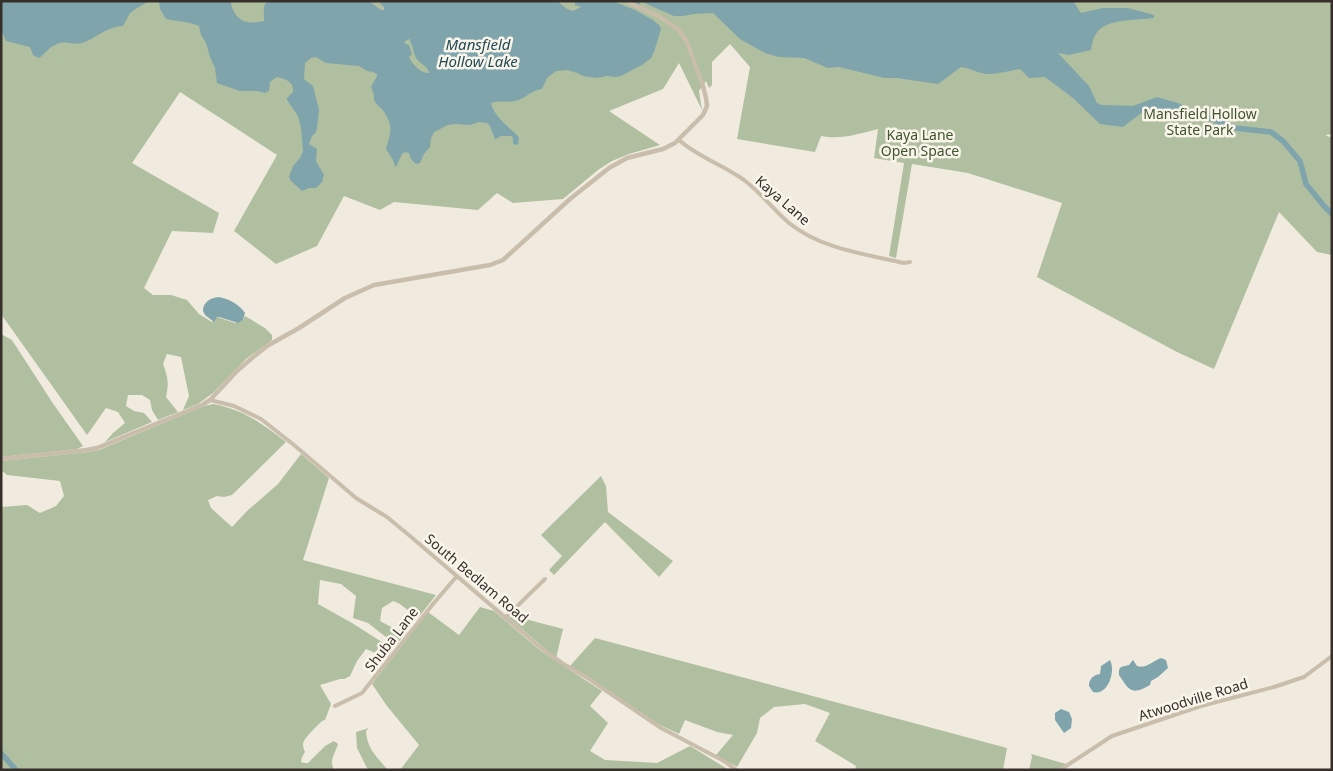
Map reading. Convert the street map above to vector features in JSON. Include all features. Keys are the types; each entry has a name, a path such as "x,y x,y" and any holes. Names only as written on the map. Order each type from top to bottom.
{"street":[{"path":"1,460 97,448 196,408 210,400 237,371 267,346 345,298 374,285 490,265 503,260 552,215 609,168 627,158 663,149 679,140 703,115 707,106 703,86 687,42 679,30 670,23 626,1"},
{"name":"Kaya Lane","path":"679,140 694,152 743,180 757,191 774,210 804,234 825,244 910,262"},
{"name":"South Bedlam Road","path":"210,400 234,406 261,419 356,498 387,518 541,648 661,728 724,761 736,770"},
{"name":"Shuba Lane","path":"335,706 362,693 457,576"},
{"path":"506,617 545,579"},
{"name":"Atwoodville Road","path":"1061,769 1112,736 1201,706 1304,677 1332,656"}],"green space":[{"name":"Mansfield Hollow State Park","path":"1,1 1332,1 1332,134 1325,135 1332,138 1332,255 1317,252 1279,212 1214,369 1177,352 1037,277 1062,203 968,173 912,164 896,258 889,256 904,163 874,158 878,129 843,137 821,136 815,152 737,139 750,67 730,44 712,62 712,85 709,88 706,81 699,91 702,110 679,63 663,89 609,111 660,145 612,161 563,199 513,203 497,193 478,210 394,202 380,210 344,196 317,246 276,264 234,231 277,155 180,92 132,163 219,213 213,233 172,231 144,288 153,295 171,295 187,300 199,314 212,322 217,317 235,323 243,320 245,316 265,328 272,335 272,340 246,359 213,393 198,404 183,410 189,396 181,357 167,354 163,364 168,380 166,397 178,412 158,420 152,410 150,400 142,395 128,395 126,406 134,411 144,413 152,422 105,442 125,423 118,412 106,408 87,435 1,314"},
{"path":"1,334 12,340 83,446 77,449 1,457"},
{"path":"213,404 244,414 286,442 232,495 217,496 208,500 211,508 232,527 278,484 301,454 329,478 303,560 436,595 418,618 393,601 382,608 380,621 395,629 407,632 396,645 368,623 353,618 356,596 341,584 320,580 318,604 393,649 387,658 366,649 357,661 350,676 320,685 331,704 325,720 314,729 304,742 305,752 301,762 308,763 325,746 334,741 338,744 332,760 334,770 1,770 1,507 27,505 40,513 56,506 64,496 60,481 7,475 1,470 1,461 99,450 204,406"},
{"path":"601,476 606,486 608,512 673,561 659,577 605,522 554,575 549,570 562,556 541,535"},
{"path":"480,607 494,611 541,651 602,691 590,706 608,723 590,751 605,760 657,763 690,746 729,770 400,770 419,745 387,706 372,684 428,612 459,635"},
{"path":"510,615 563,629 556,658 509,618"},
{"path":"595,638 1007,748 1003,770 855,770 856,766 815,741 830,713 805,704 774,707 760,718 757,733 737,767 716,755 733,735 717,732 685,720 679,734 660,725 570,666"},
{"path":"369,728 366,731 370,748 388,770 368,770 357,748 356,732"},
{"path":"1031,754 1066,764 1057,770 1029,770"}],"water":[{"path":"1,1 149,1 130,13 123,26 106,30 82,43 59,43 39,58 33,55 30,47 6,41 1,30"},
{"name":"Mansfield Hollow Lake","path":"159,1 231,1 234,11 241,20 254,22 264,21 264,7 268,1 369,1 381,10 384,10 384,7 378,1 557,1 573,11 581,7 575,5 575,1 613,1 653,20 661,29 651,58 621,76 597,78 583,76 567,70 556,71 547,78 542,89 512,102 491,103 495,113 519,137 518,145 513,144 511,136 501,136 495,139 487,123 448,125 434,132 430,147 420,163 416,164 411,159 409,153 405,152 402,154 396,167 386,149 390,124 382,109 374,100 371,87 377,74 359,66 326,63 316,57 311,58 305,63 304,79 313,86 319,110 316,132 309,144 317,149 316,161 324,175 322,182 316,188 302,191 289,177 293,166 303,151 298,116 287,100 293,92 291,83 277,77 270,82 269,91 265,93 240,91 217,83 215,68 199,26 166,19 160,9","holes":["409,39 416,58 429,73 420,70 409,57 412,54 409,45 404,42"]},
{"path":"640,1 1073,1 1081,13 1103,8 1128,8 1154,15 1154,18 1111,23 1098,31 1091,50 1069,55 1058,53 1089,86 1097,103 1102,105 1133,106 1157,97 1181,104 1187,112 1181,115 1148,108 1123,127 1100,124 1073,98 1045,77 1029,78 1020,69 986,74 961,67 938,84 884,78 839,67 828,68 804,58 779,57 765,53 740,39 713,13 674,16"},
{"path":"219,297 240,307 245,313 243,320 238,323 217,317 214,322 205,315 203,308 206,303 210,299"},
{"path":"1161,658 1166,660 1168,668 1151,681 1150,685 1144,688 1131,690 1119,675 1120,668 1129,665 1133,660 1140,667"},
{"path":"1110,660 1112,670 1107,687 1098,692 1093,692 1089,686 1091,679 1093,676 1100,674 1101,666"},
{"path":"1061,709 1069,712 1072,719 1071,728 1064,733 1055,720 1055,713"}],"waterway":[{"path":"1181,110 1235,128 1271,132 1283,141 1300,161 1306,184 1332,214"},
{"path":"1,753 16,770"}],"park label":[{"name":"Kaya Lane Open Space","path":"920,142"}]}
